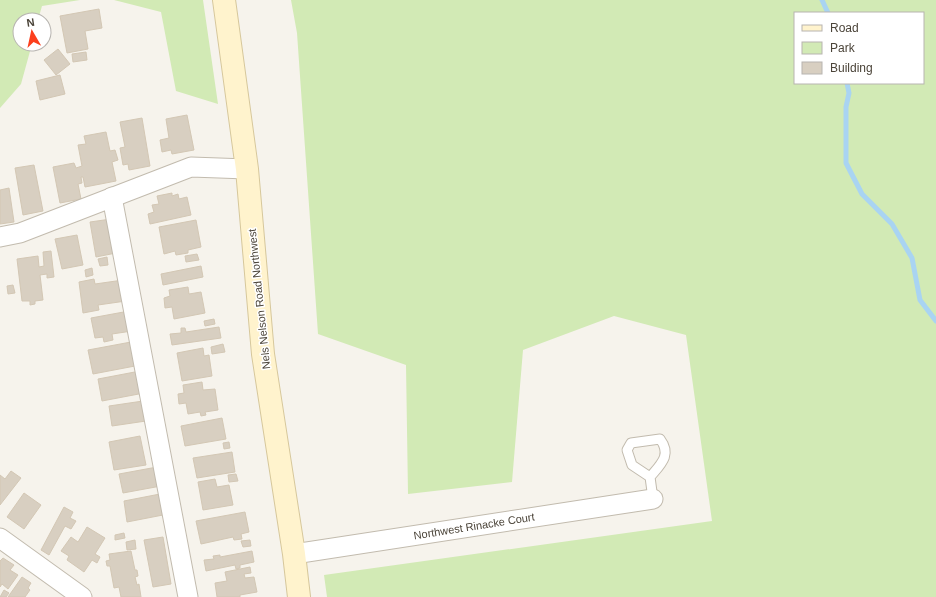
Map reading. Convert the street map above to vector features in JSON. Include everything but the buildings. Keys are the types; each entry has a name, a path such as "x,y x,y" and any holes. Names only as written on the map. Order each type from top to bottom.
{"street":[{"name":"Nels Nelson Road Northwest","path":"224,0 247,169 263,354 294,554 299,597"},
{"path":"0,237 20,233 191,167 247,169"},
{"path":"112,197 188,597"},
{"name":"Northwest Rinacke Court","path":"294,554 653,499"},
{"path":"0,538 82,597"}],"lane":[{"path":"650,477 632,465 627,450 631,443 660,439 665,445 665,459 650,477 653,499"}],"green space":[{"path":"0,0 80,0 42,6 40,12 12,12 12,52 30,52 21,84 0,108"},
{"path":"114,0 203,0 218,104 176,91 161,12"},
{"path":"291,0 936,0 936,597 327,597 324,575 712,521 686,335 614,316 523,350 512,482 408,494 406,365 318,334 297,33"}],"waterway":[{"path":"822,0 828,12"},
{"path":"847,84 849,93 846,107 846,163 862,194 892,224 912,258 920,300 936,321"}]}
